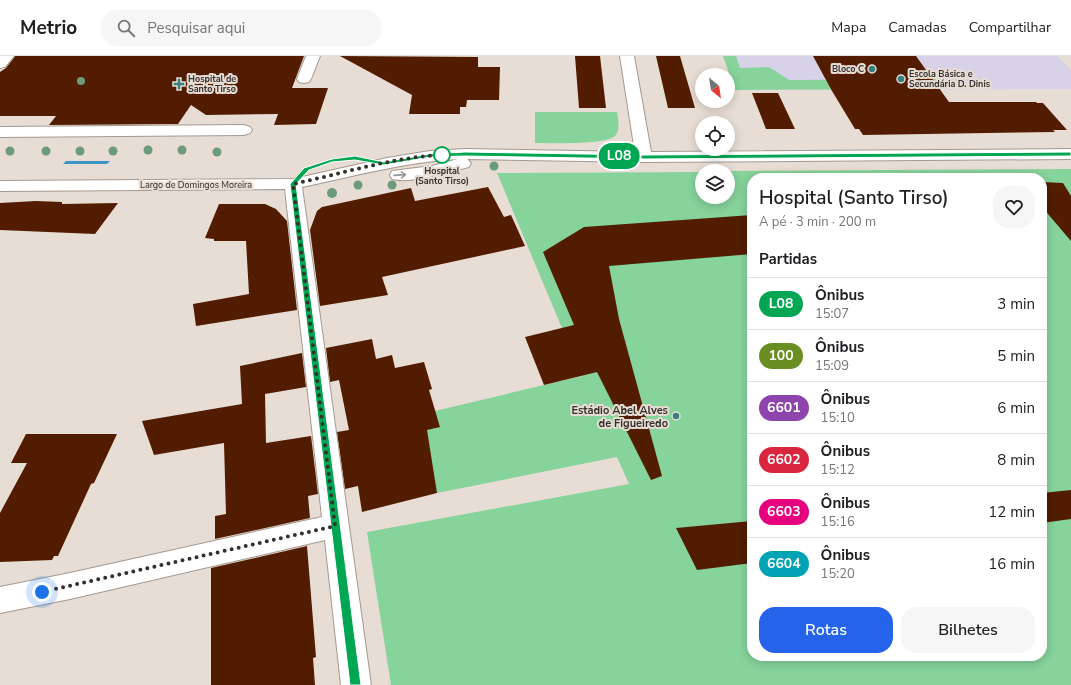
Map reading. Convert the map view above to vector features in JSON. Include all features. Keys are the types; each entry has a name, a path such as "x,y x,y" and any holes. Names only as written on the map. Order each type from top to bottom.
{"street":[{"path":"0,64 7,56"},
{"path":"304,79 313,56"},
{"path":"627,56 644,157"},
{"path":"0,132 244,130"},
{"path":"347,172 396,175 426,172 466,162 487,154"},
{"name":"Largo de Domingos Moreira","path":"0,186 293,184 384,164 430,156 487,154 644,157 1071,154"},
{"path":"356,685 293,184 307,169 332,160 355,158 384,164"},
{"path":"0,600 70,586 335,526"}],"shaded area":[{"name":"Escola Básica e Secundária D. Dinis","path":"723,56 1057,56 1071,70 1071,89 735,90 735,68 727,68"}],"green space":[{"path":"723,56 736,56 740,68 769,67 789,80 941,79 948,89 735,90 735,68 727,68"},
{"path":"535,112 617,112 619,124 618,131 615,136 601,141 577,143 535,143"},
{"path":"1071,169 1071,685 391,685 367,532 629,484 617,457 437,493 391,422 440,426 435,411 582,376 497,173 695,172 695,204 735,204 735,171"}],"water":[{"path":"66,161 110,161 107,164 63,164"}],"building":[{"name":"Hospital de Santo Tirso","path":"15,56 304,56 292,88 328,88 316,124 274,125 278,114 206,115 191,105 178,124 49,125 56,116 0,116 0,72 6,68"},
{"path":"340,56 478,57 478,67 500,67 499,100 467,100 466,107 460,107 460,114 409,114 412,95"},
{"path":"575,56 600,56 606,108 579,108"},
{"path":"656,56 680,56 695,108 668,108"},
{"path":"813,56 916,56 949,102 1043,103 1067,130 1053,130 1055,132 863,135 859,129 855,129"},
{"path":"752,93 778,93 795,129 766,129"},
{"path":"1047,182 1063,183 1071,196 1071,241 1047,213"},
{"path":"488,187 504,217 511,215 525,246 382,277 388,295 320,306 310,230 317,211 322,207 411,188 415,201"},
{"path":"36,201 62,202 62,204 118,203 95,234 0,230 0,203"},
{"path":"219,204 265,204 276,209 287,221 297,310 196,326 193,304 249,294 246,241 214,241 214,239 205,238"},
{"path":"747,215 747,254 609,266 619,319 662,476 651,480 597,372 544,385 525,337 574,325 543,252 584,227"},
{"path":"372,339 376,359 392,355 395,368 424,362 432,389 429,390 440,427 427,430 437,493 362,512 358,486 345,489 337,432 349,430 339,380 330,382 326,348"},
{"path":"302,353 306,387 265,394 266,443 311,436 318,494 308,496 310,518 215,539 215,516 226,514 224,443 154,455 142,421 242,404 240,366"},
{"path":"26,434 117,434 94,483 91,484 58,556 54,556 52,560 0,562 0,513 27,463 11,463"},
{"path":"1071,490 1071,519 1047,522 1047,492"},
{"path":"747,521 747,564 697,570 676,528"},
{"path":"307,546 316,657 313,658 315,685 211,685 211,568"}],"bus line":[{"name":"L08","path":"356,685 293,184 307,169 332,160 355,158 384,164 430,156 465,154 644,157 1071,154"}],"place":[{"name":"Bloco C","path":"872,69"},
{"name":"Escola Básica e Secundária D. Dinis","path":"901,79"},
{"name":"Hospital de Santo Tirso","path":"179,84"},
{"name":"Hospital (Santo Tirso)","path":"442,155"},
{"name":"Estádio Abel Alves de Figueiredo","path":"676,416"}],"route":[{"path":"42,592 335,526 293,184 387,163 442,155"}]}
